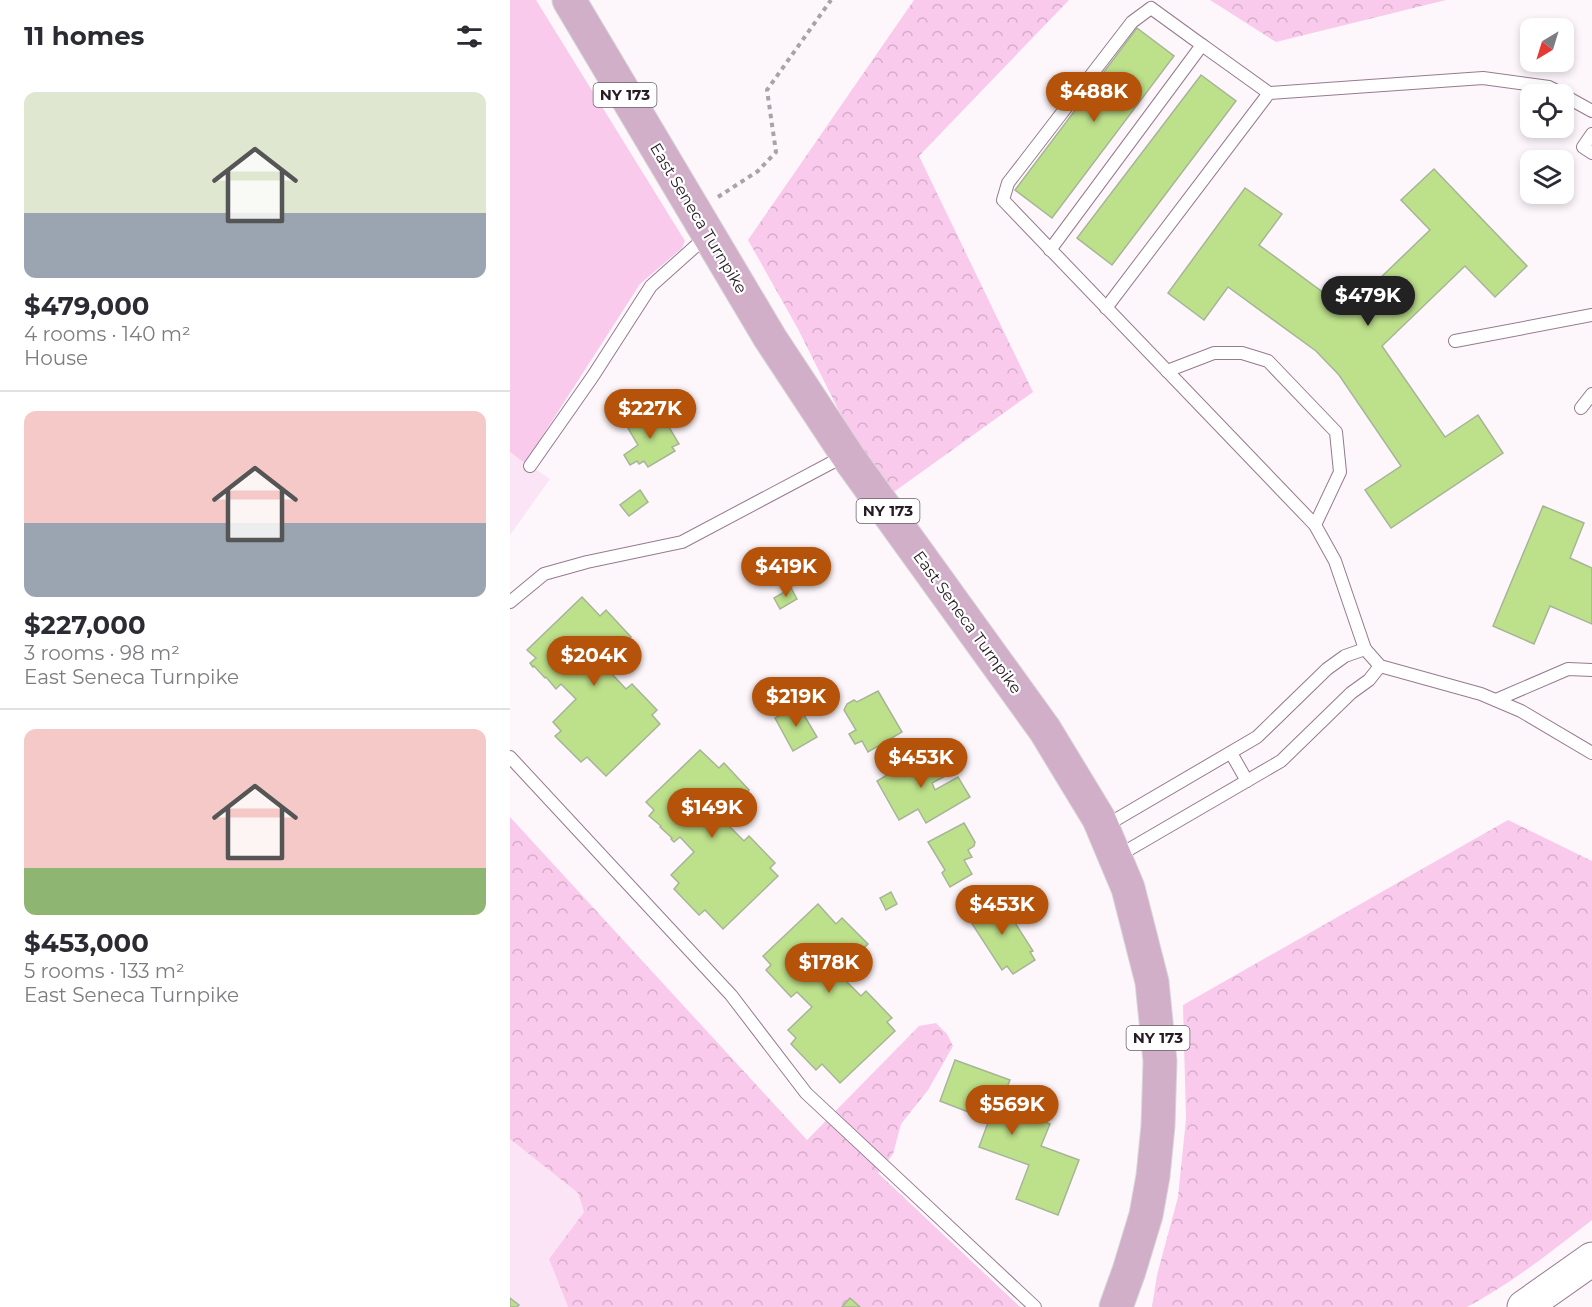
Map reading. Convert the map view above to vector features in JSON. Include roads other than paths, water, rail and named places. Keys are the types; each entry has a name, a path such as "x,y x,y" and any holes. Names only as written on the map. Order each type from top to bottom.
{"main road":[{"name":"East Seneca Turnpike","path":"569,0 770,338 847,455 1045,730 1102,827 1128,888 1152,982 1160,1061 1158,1126 1153,1176 1146,1215 1116,1307"}],"street":[{"path":"1524,1307 1592,1259"}],"lane":[{"path":"1527,84 1484,78 1269,93 1151,8 1132,22 1008,183 1002,200 1316,525 1335,561 1365,649 1380,666 1496,700 1521,711 1592,753"},
{"path":"1050,250 1202,45"},
{"path":"1106,308 1269,93"},
{"path":"1574,101 1592,111"},
{"path":"1592,134 1583,147 1592,153"},
{"path":"530,466 593,376 651,286 702,223"},
{"path":"1455,341 1592,315"},
{"path":"1167,371 1214,353 1242,353 1268,360 1336,432 1340,472 1316,525"},
{"path":"1581,408 1592,394"},
{"path":"510,602 544,574 587,562 682,542 847,455"},
{"path":"1102,827 1257,737 1327,669 1345,656 1365,649"},
{"path":"1115,857 1281,762 1351,693 1369,680 1380,666"},
{"path":"1496,700 1568,669 1592,670"},
{"path":"1231,753 1247,781"},
{"path":"510,758 731,995 806,1093 1035,1307"}]}
